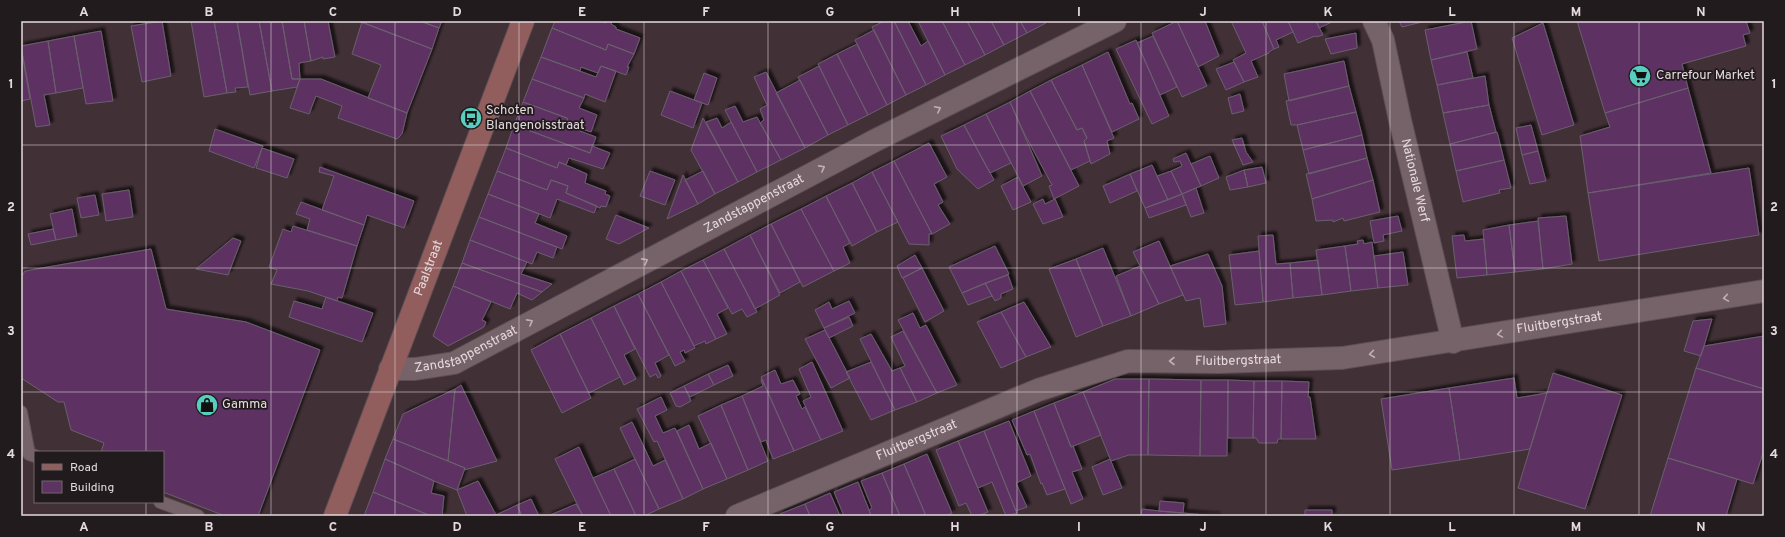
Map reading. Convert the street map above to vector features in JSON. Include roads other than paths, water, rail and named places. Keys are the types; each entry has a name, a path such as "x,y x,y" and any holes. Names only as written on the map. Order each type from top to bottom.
{"street":[{"name":"Paalstraat","path":"335,516 523,21"},
{"name":"Zandstappenstraat","path":"390,368 415,368 454,363 867,145 1115,21"},
{"name":"Nationale Werf","path":"1374,21 1382,40 1453,342"},
{"name":"Fluitbergstraat","path":"737,516 1038,390 1128,361 1219,362 1342,358 1453,342 1764,292"}],"lane":[{"path":"21,412 29,454 34,456"},
{"path":"163,503 198,516"}],"place":[{"name":"Carrefour Market","path":"1640,76"},
{"name":"Schoten Blangenoisstraat","path":"471,118"},
{"name":"Gamma","path":"207,405"}]}
